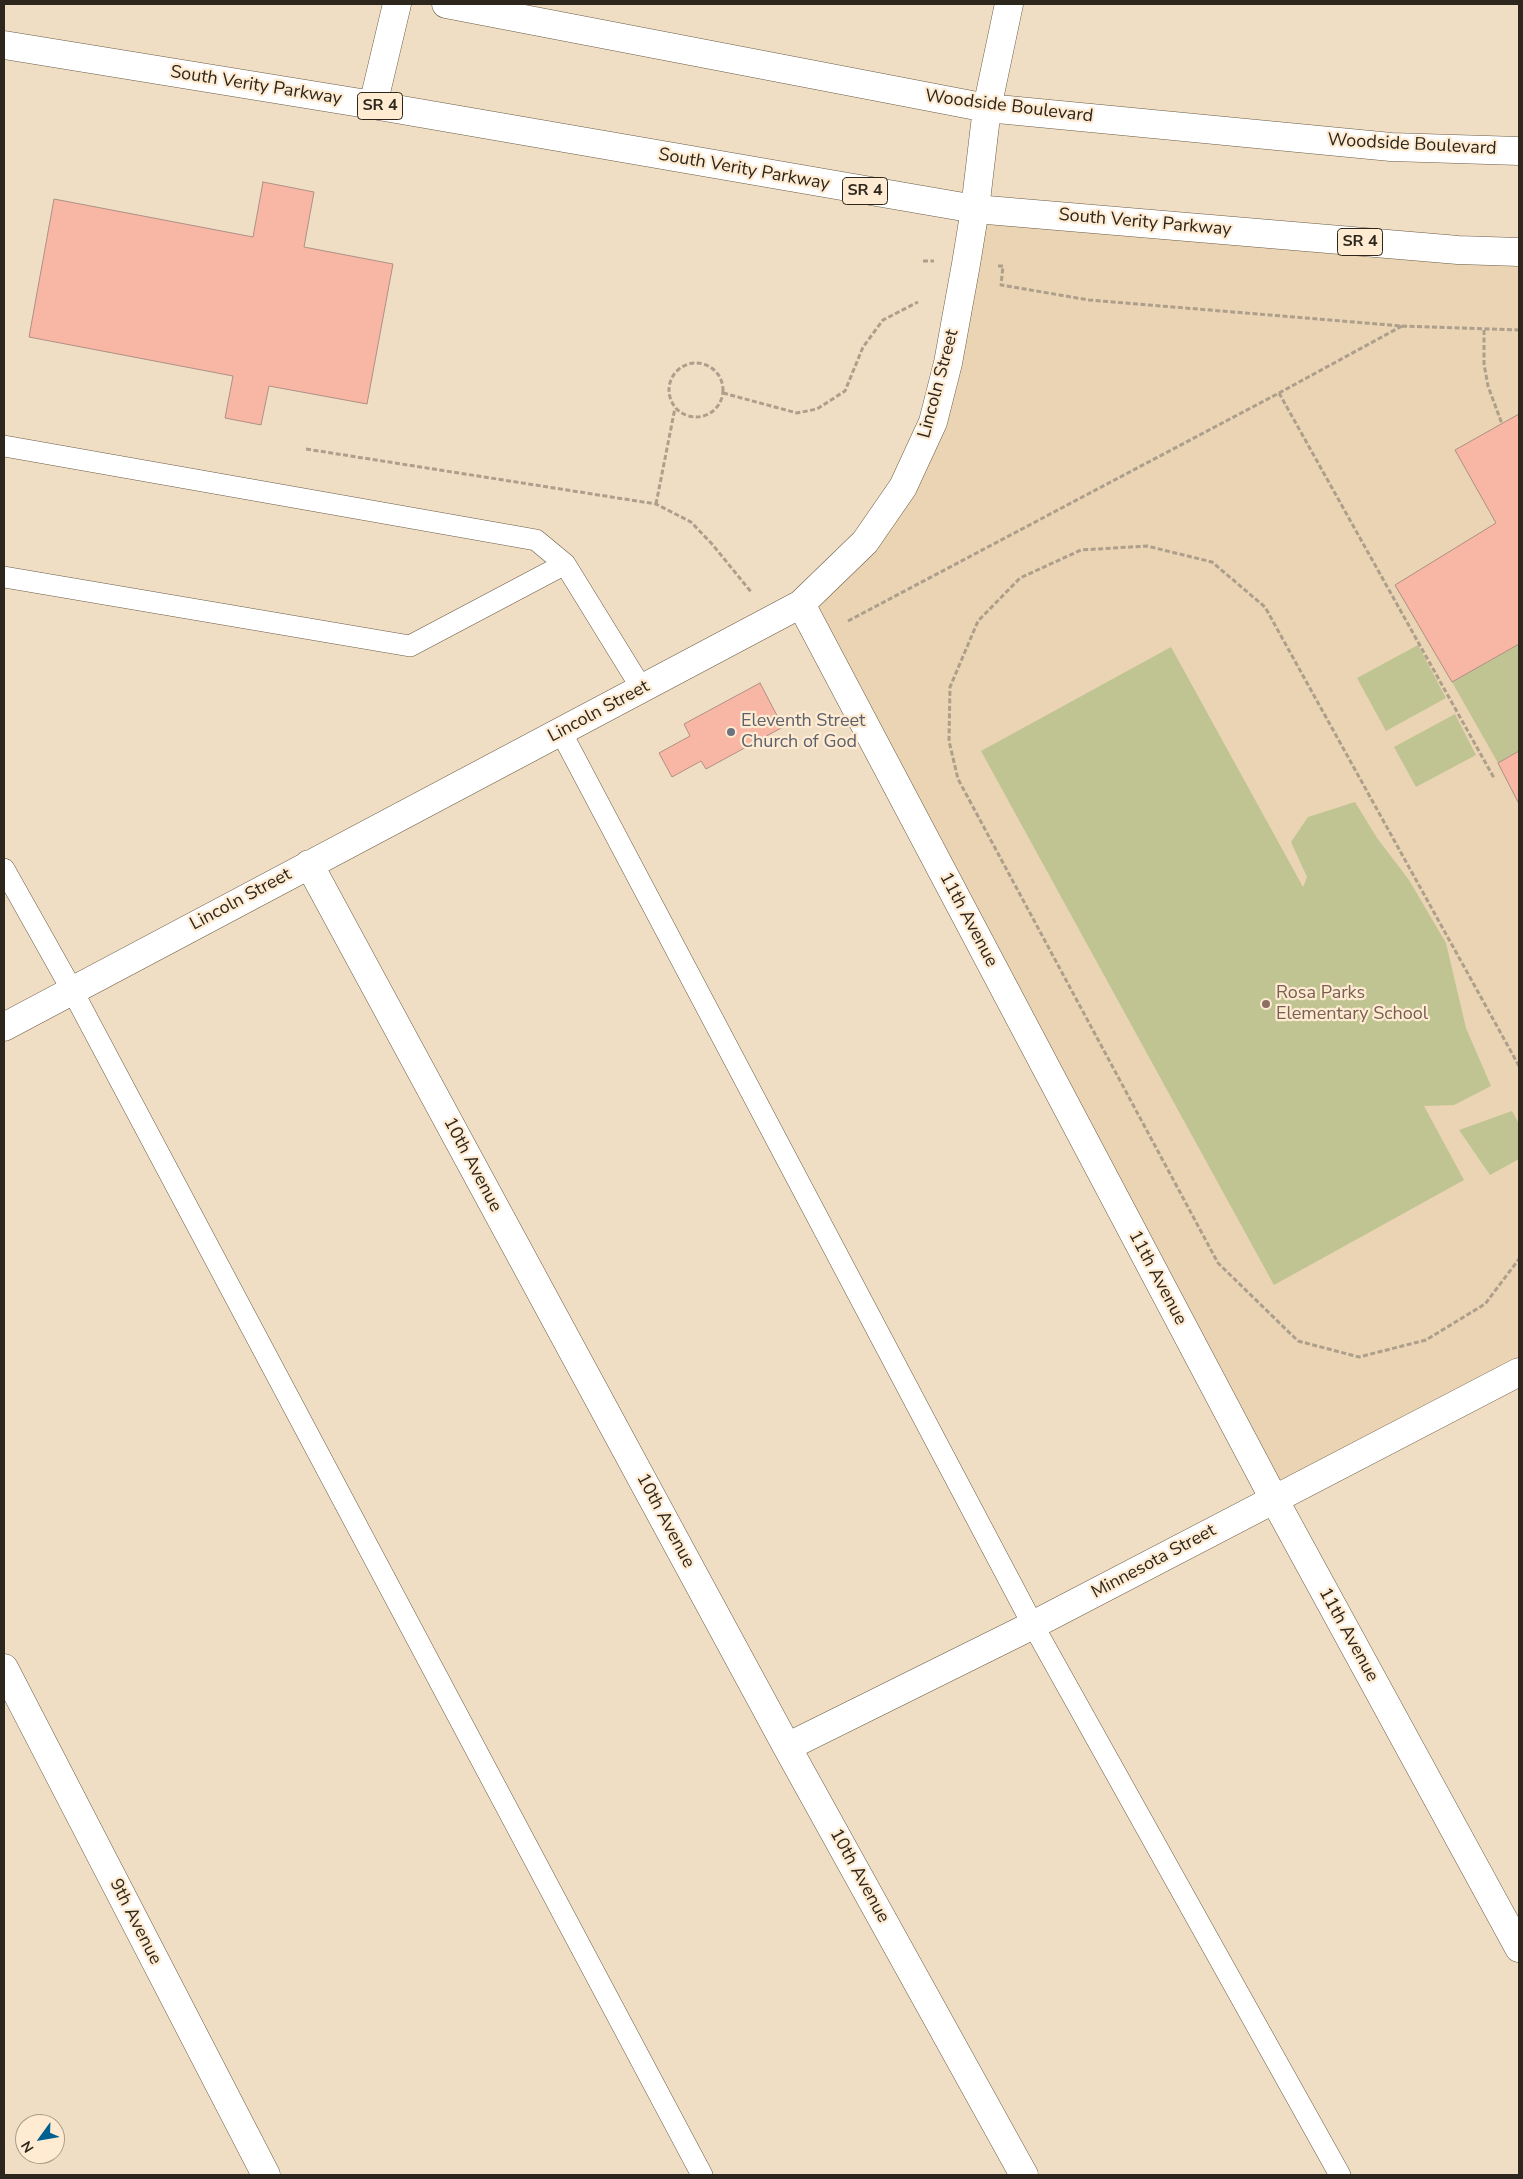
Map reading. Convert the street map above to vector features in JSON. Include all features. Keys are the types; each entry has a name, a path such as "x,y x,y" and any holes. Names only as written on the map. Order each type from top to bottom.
{"street":[{"path":"373,105 397,4"},
{"name":"Woodside Boulevard","path":"446,4 987,108 1391,147 1519,151"},
{"name":"Lincoln Street","path":"4,1027 801,604 865,542 903,487 933,422 948,362 975,209 987,108 1009,4"},
{"name":"South Verity Parkway","path":"4,45 373,105 975,209 1458,250 1519,252"},
{"name":"11th Avenue","path":"801,604 1274,1499 1519,1948"},
{"name":"10th Avenue","path":"310,864 788,1748 1024,2175"},
{"name":"Minnesota Street","path":"788,1748 1034,1625 1519,1372"},
{"name":"9th Avenue","path":"4,1668 266,2175"}],"lane":[{"path":"4,446 536,540 565,564 642,690"},
{"path":"4,577 410,646 565,564"},
{"path":"561,732 1034,1625 1340,2175"},
{"path":"4,869 72,990 702,2175"}],"path":[{"path":"1003,266 1002,285 1089,300 1402,326 1519,330"},
{"path":"722,393 797,413 818,409 845,392 863,347 883,320 918,302"},
{"path":"845,622 1402,326"},
{"path":"1484,330 1485,371 1488,386 1502,424"},
{"path":"656,504 675,408 669,391 670,382 680,368 688,364 697,363 713,370 719,376 722,393 720,402 715,409 699,417 690,417 675,408"},
{"path":"1279,393 1494,778"},
{"path":"306,449 656,504 691,522 712,544 754,595"},
{"path":"1519,1066 1265,607 1212,562 1148,546 1081,550 1020,578 978,621 950,687 949,741 958,779 1218,1263 1298,1341 1359,1357 1426,1340 1468,1315 1485,1304 1519,1259"}],"shaded area":[{"name":"Rosa Parks Elementary School","path":"975,209 1519,252 1519,1372 1274,1499 801,604 903,487"}],"green space":[{"path":"1519,644 1519,751 1498,763 1452,682"},
{"path":"1418,645 1446,698 1386,731 1357,678"},
{"path":"1171,647 1303,887 1307,877 1291,842 1308,817 1355,802 1377,838 1409,880 1446,943 1466,1028 1491,1086 1454,1105 1424,1106 1464,1180 1274,1285 981,751"},
{"path":"1455,714 1476,755 1416,787 1394,747"},
{"path":"1512,1111 1519,1124 1519,1159 1490,1175 1459,1130"}],"building":[{"path":"263,182 314,192 304,247 393,264 367,404 269,386 261,425 225,418 233,376 29,337 54,199 253,237"},
{"path":"1519,414 1519,644 1452,682 1395,585 1496,523 1455,450"},
{"name":"Eleventh Street Church of God","path":"760,683 783,727 706,769 701,761 672,777 659,753 690,736 684,724"},
{"path":"1519,751 1519,804 1498,763"}],"place":[{"name":"Eleventh Street Church of God","path":"731,732"},
{"name":"Rosa Parks Elementary School","path":"1266,1004"}]}
